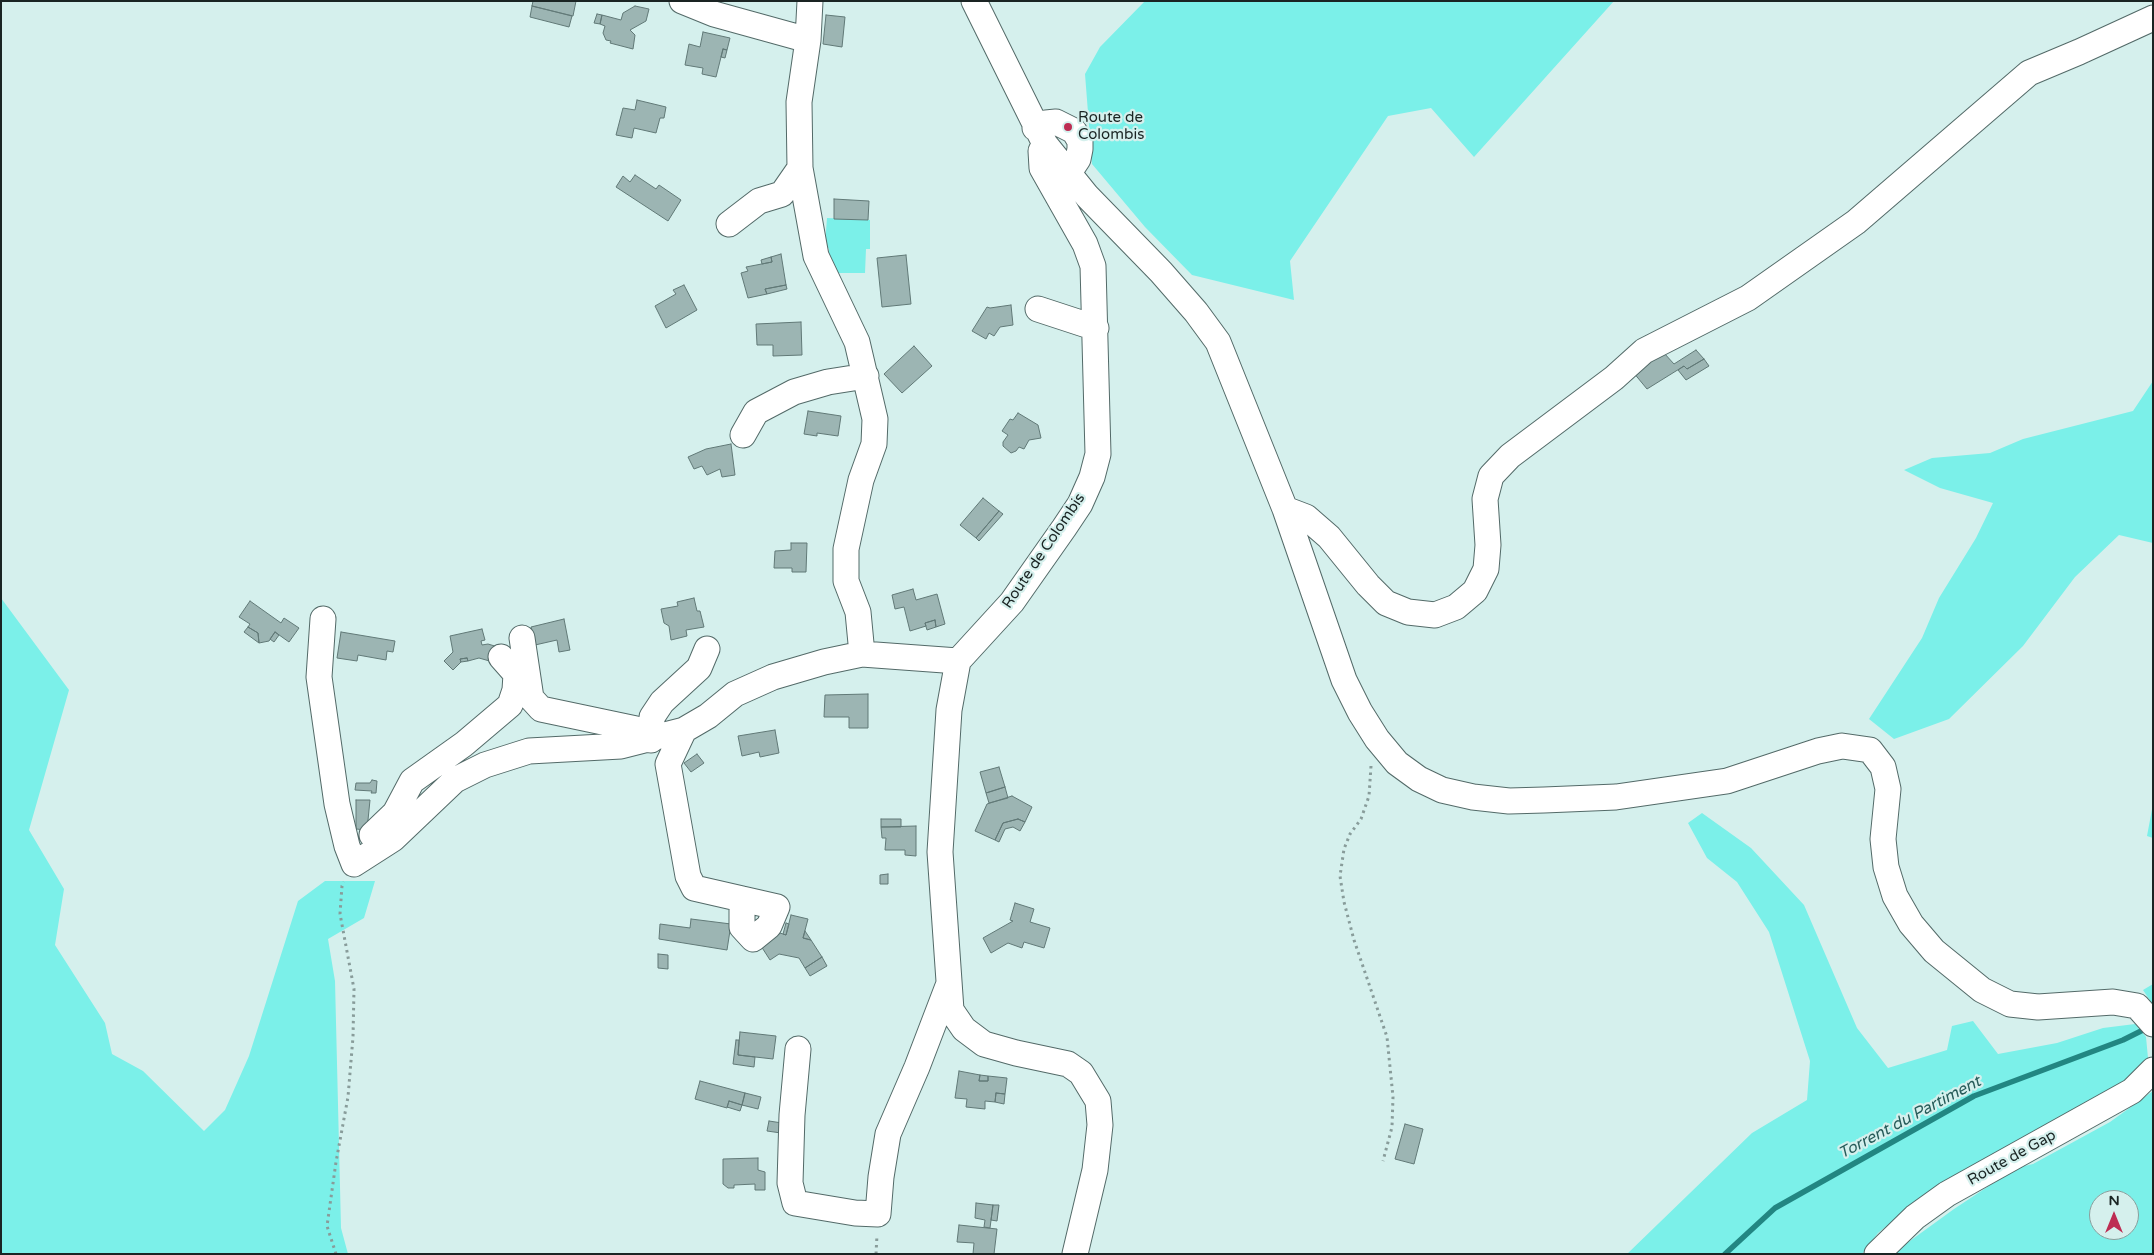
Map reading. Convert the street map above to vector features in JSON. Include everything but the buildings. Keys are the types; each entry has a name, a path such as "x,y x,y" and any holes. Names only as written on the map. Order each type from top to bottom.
{"street":[{"path":"682,1 714,14 808,40"},
{"path":"810,1 808,40 799,102 800,168 816,256 858,342 875,420 874,444 861,480 846,549 846,581 858,612 862,654"},
{"path":"974,1 1040,136 1086,196 1161,272 1196,312 1218,342 1285,509 1344,680 1360,712 1377,739 1397,763 1419,779 1442,790 1473,797 1509,801 1616,797 1657,792 1727,782 1818,751 1842,746 1870,750 1883,767 1888,789 1883,839 1886,866 1895,896 1911,924 1934,951 1982,990 2010,1004 2038,1008 2113,1002 2145,1015"},
{"path":"1285,509 1306,518 1329,537 1368,586 1386,603 1408,612 1435,615 1456,607 1475,591 1486,569 1488,545 1485,499 1491,476 1510,456 1614,378 1644,351 1748,298 1856,222 2030,73 2153,18"},
{"name":"Route de Colombis","path":"958,661 1012,602 1080,504 1092,477 1098,444 1093,266 1085,244 1042,168 1040,136"},
{"path":"729,224 759,202 782,194 800,168"},
{"path":"1038,309 1096,328"},
{"path":"743,435 756,412 794,392 828,382 866,376"},
{"path":"323,620 319,677 337,804 351,855"},
{"path":"522,638 531,698 541,708 636,729 651,740"},
{"path":"651,740 652,716 662,702 699,668 707,648"},
{"path":"351,855 393,839 455,780 485,765 529,751 621,746 651,740 684,730 708,716 735,694 772,677 824,662 862,654 958,661 949,710 940,852 951,1010 964,1029 984,1044 1068,1064 1081,1073 1098,1100 1100,1125 1095,1170 1074,1254"},
{"path":"351,855 396,813 412,781 464,744 510,705 515,690 516,674 501,657"},
{"path":"684,730 668,764 688,876 694,888 742,899"},
{"path":"798,1049 792,1115 790,1183 795,1202 855,1213 878,1214 881,1177 888,1134 917,1067 948,986"},
{"name":"Route de Gap","path":"1877,1254 1915,1217 1947,1194 2132,1091 2153,1070"}],"path":[{"path":"1377,739 1372,758 1369,796 1361,819 1350,834 1344,850 1340,876 1354,940 1387,1037 1393,1089 1393,1112 1392,1127 1383,1160"},
{"path":"336,1254 327,1226 348,1097 353,1036 354,989 340,914 342,886 351,855"}],"shaded area":[{"path":"1145,1 1614,1 1474,157 1431,108 1388,116 1290,261 1294,300 1192,275 1145,227 1092,164 1085,74 1100,47"},
{"path":"827,218 870,220 870,249 866,249 865,273 829,273 829,249 825,244"},
{"path":"2153,381 2153,543 2119,535 2075,577 2023,646 1949,719 1894,739 1869,719 1922,638 1939,598 1976,538 1993,503 1940,488 1904,470 1932,458 1990,453 2023,439 2133,411"},
{"path":"1,598 69,690 29,830 64,889 55,945 105,1023 112,1054 143,1071 204,1131 225,1110 249,1056 298,901 325,881 375,881 364,918 328,939 335,981 341,1228 348,1254 1,1254"},
{"path":"2153,804 2153,838 2147,836"},
{"path":"1702,813 1751,848 1804,905 1857,1028 1888,1068 1947,1050 1952,1026 1973,1021 1998,1054 2057,1043 2103,1028 2135,1024 2146,1037 2148,1058 2135,1074 2102,1095 1923,1196 1878,1233 1862,1254 1627,1254 1752,1133 1807,1100 1810,1061 1769,932 1737,882 1707,858 1688,823"},
{"path":"2153,984 2153,1005 2143,990"},
{"path":"2153,1091 2153,1254 1895,1254 1903,1246 1954,1209 2016,1168 2033,1164 2110,1122"}],"waterway":[{"name":"Torrent du Partiment","path":"1725,1254 1775,1208 1974,1096 2123,1040 2149,1027"}],"place":[{"name":"Route de Colombis","path":"1068,127"}]}
